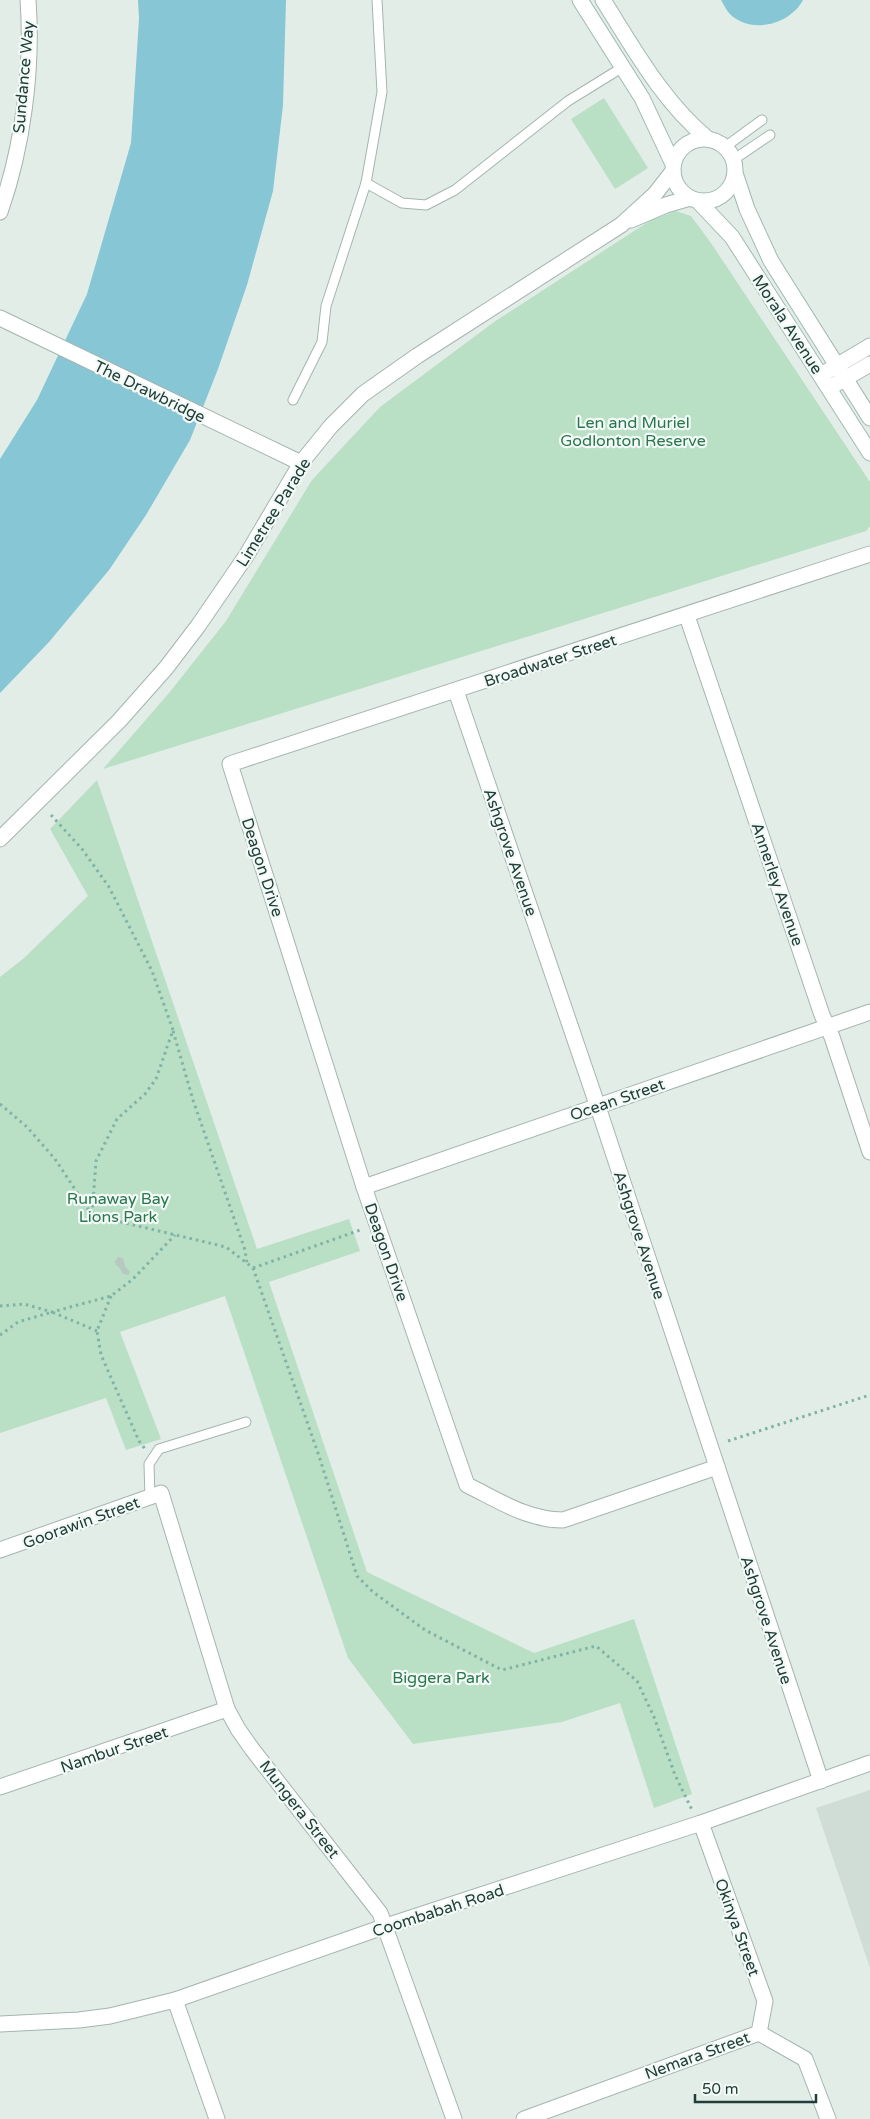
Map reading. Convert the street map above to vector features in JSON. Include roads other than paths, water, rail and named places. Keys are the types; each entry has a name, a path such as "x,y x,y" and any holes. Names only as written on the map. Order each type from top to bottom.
{"street":[{"name":"Sundance Way","path":"1,203 23,116 30,26 28,0"},
{"path":"580,0 623,67 653,120 673,168 677,187 694,199 715,199 722,195 728,189 731,160 689,122 651,75 603,0"},
{"path":"673,168 677,154 683,147 699,140 708,139"},
{"name":"Morala Avenue","path":"731,160 747,209 771,261 870,418"},
{"name":"Limetree Parade","path":"621,225 655,194 673,168"},
{"name":"Limetree Parade","path":"0,839 119,721 166,668 198,626 246,556 300,463 331,426 363,394 417,356 621,225 666,205 694,199"},
{"name":"Morala Avenue","path":"694,199 717,219 732,237 870,453"},
{"name":"The Drawbridge","path":"0,318 300,463"},
{"path":"821,375 870,346"},
{"path":"829,388 870,364"},
{"name":"Broadwater Street","path":"230,764 687,616 870,554"},
{"name":"Annerley Avenue","path":"687,616 870,1152"},
{"name":"Ashgrove Avenue","path":"456,691 597,1105 821,1781"},
{"name":"Deagon Drive","path":"230,764 364,1187 467,1484 523,1513 540,1518 562,1520 717,1467"},
{"name":"Ocean Street","path":"364,1187 870,1012"},
{"name":"Goorawin Street","path":"0,1550 156,1495"},
{"name":"Mungera Street","path":"156,1495 228,1709 238,1729 252,1749 380,1913 454,2119"},
{"name":"Nambur Street","path":"0,1787 228,1709"},
{"name":"Coombabah Road","path":"0,2024 80,2020 110,2016 175,2000 697,1818 821,1781 870,1764"},
{"name":"Okinya Street","path":"697,1818 765,2002 758,2033"},
{"path":"175,2000 217,2119"},
{"name":"Nemara Street","path":"524,2119 758,2033 805,2059 828,2119"}],"lane":[{"path":"293,400 322,342 326,306 366,183 382,92 376,0"},
{"path":"366,183 402,203 426,205 455,190 568,101 623,67"},
{"path":"731,160 762,120"},
{"path":"731,160 770,135"},
{"path":"156,1495 149,1464 159,1449 246,1422"}],"water":[{"path":"138,0 286,0 283,105 273,191 247,285 218,369 190,440 146,515 109,570 49,642 0,693 0,459 37,400 87,294 131,143 139,19"},
{"path":"721,0 803,0 790,15 771,24 761,25 741,21 732,16"}],"park label":[{"name":"Len and Muriel Godlonton Reserve","path":"633,431"},
{"name":"Runaway Bay Lions Park","path":"118,1207"},
{"name":"Biggera Park","path":"441,1677"}]}
